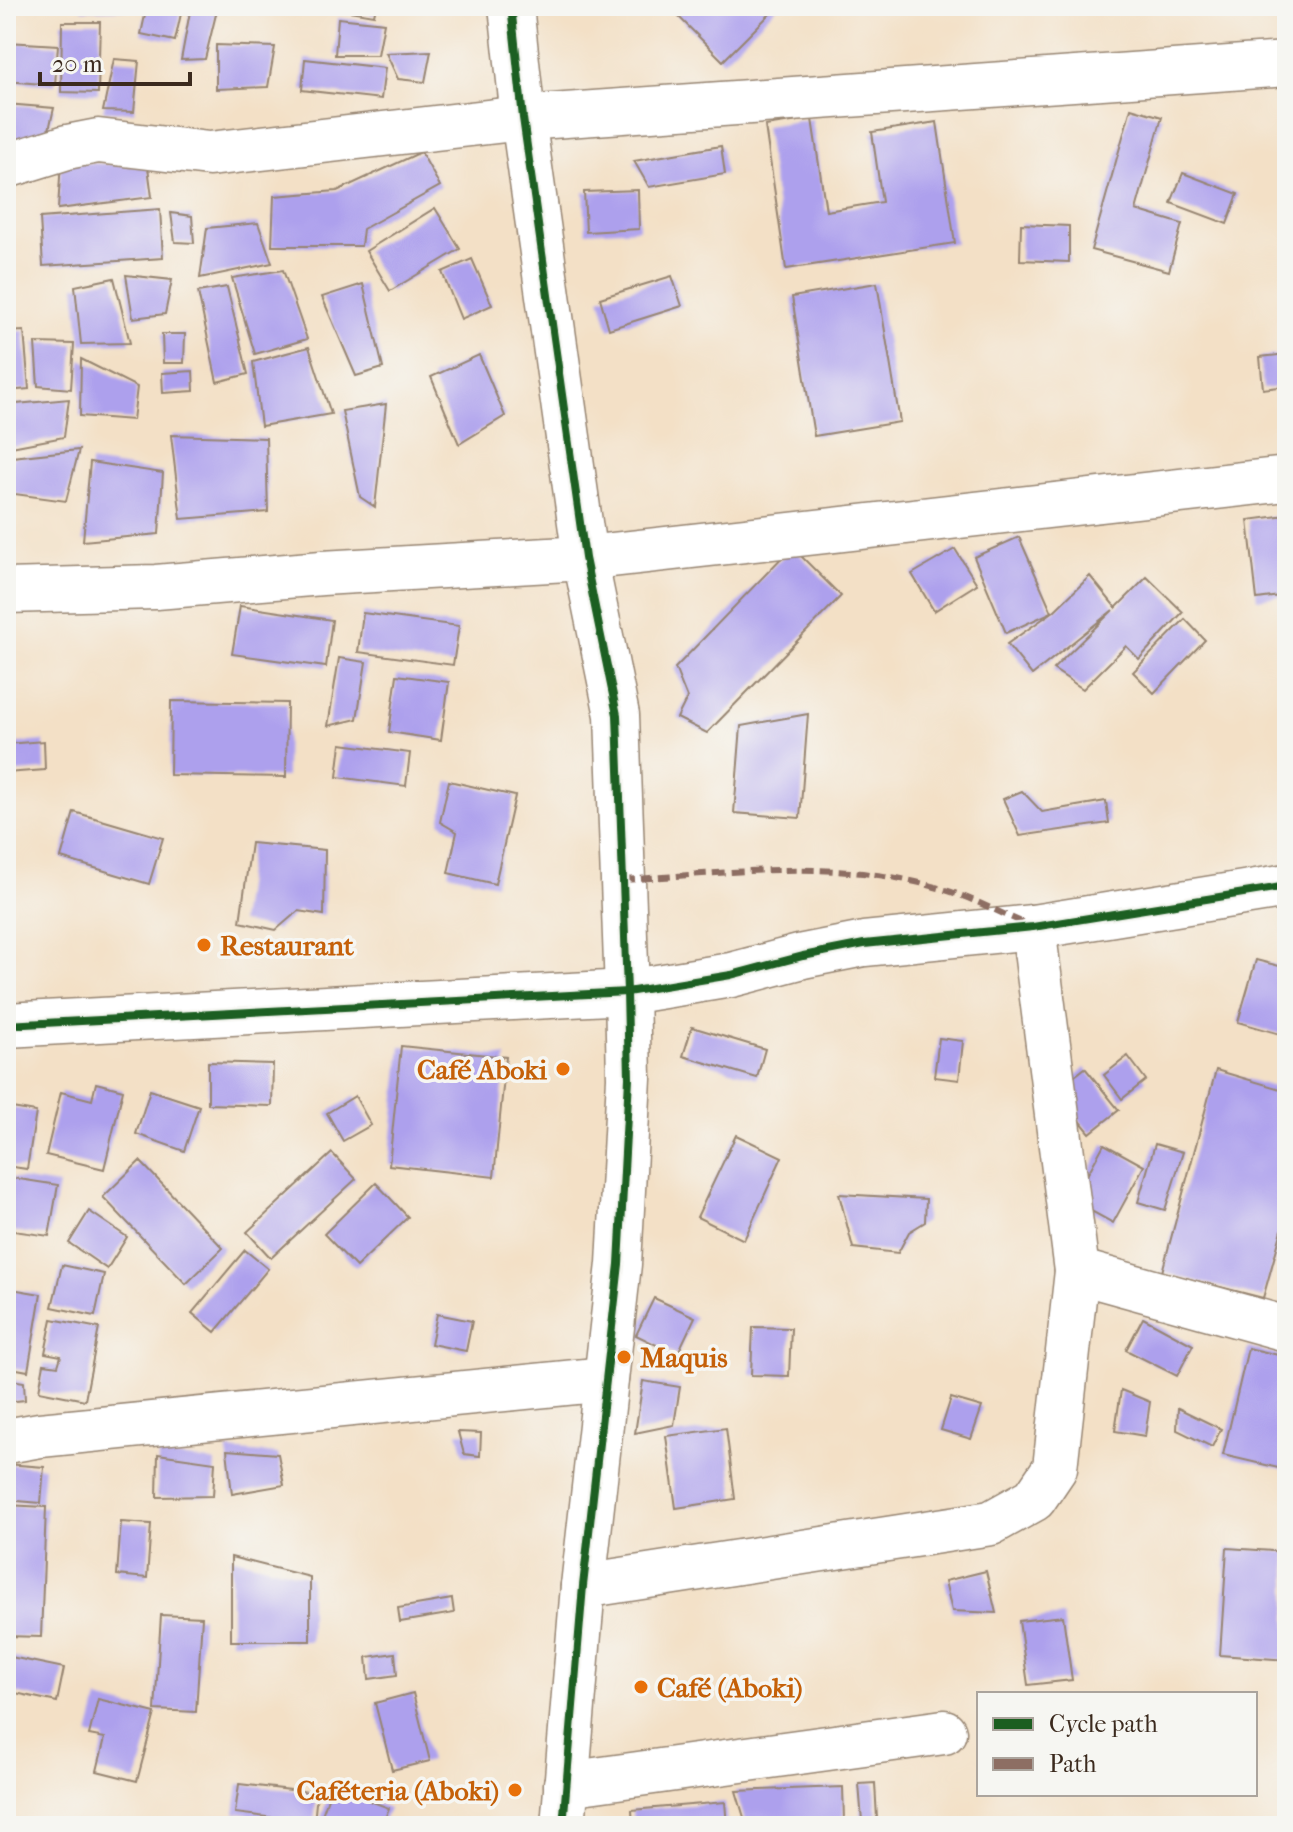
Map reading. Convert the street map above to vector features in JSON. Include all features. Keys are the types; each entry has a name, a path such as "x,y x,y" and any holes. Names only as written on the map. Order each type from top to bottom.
{"street":[{"path":"511,6 523,118 585,558 617,715 627,992 629,1078 619,1264 583,1586 564,1805 944,1732"},
{"path":"6,166 98,141 209,154 523,118 1287,64"},
{"path":"6,591 156,587 322,573 585,558 1287,479"},
{"path":"6,1025 627,992 731,975 864,944 1033,927 1287,886"},
{"path":"583,1586 991,1523 1034,1499 1055,1468 1077,1271 1033,927"},
{"path":"1077,1271 1287,1329"},
{"path":"6,1441 40,1435 606,1379"}],"building":[{"path":"6,6 16,6 16,24 6,24"},
{"path":"82,6 136,6 136,9 82,10"},
{"path":"147,6 182,9 175,41 141,34"},
{"path":"191,6 218,6 205,59 181,60"},
{"path":"320,6 376,6 374,15"},
{"path":"668,6 778,6 723,61"},
{"path":"338,18 384,23 378,55 335,55"},
{"path":"62,22 100,22 98,93 61,92"},
{"path":"7,42 58,45 55,85 6,81"},
{"path":"216,45 275,47 268,87 216,89"},
{"path":"431,51 425,82 398,79 386,53"},
{"path":"114,59 139,61 134,112 103,111"},
{"path":"305,59 385,68 381,99 302,90"},
{"path":"6,104 54,108 46,143 6,142"},
{"path":"1131,108 1162,117 1136,210 1182,224 1169,271 1091,250"},
{"path":"812,119 826,211 882,202 872,132 937,122 955,243 786,269 765,126"},
{"path":"721,146 725,174 649,187 634,161"},
{"path":"421,152 440,186 363,229 361,246 272,246 274,196 337,191"},
{"path":"61,161 148,167 152,197 58,209"},
{"path":"1183,173 1238,194 1227,224 1171,203"},
{"path":"638,190 639,229 586,232 584,192"},
{"path":"435,208 460,249 390,291 366,251"},
{"path":"160,209 163,258 43,266 40,218"},
{"path":"171,213 192,216 194,243 175,242"},
{"path":"258,223 272,263 200,278 207,228"},
{"path":"1021,224 1069,226 1069,262 1020,260"},
{"path":"472,259 492,305 461,319 442,272"},
{"path":"283,270 307,339 255,354 232,278"},
{"path":"126,275 172,280 165,314 133,318"},
{"path":"672,276 682,306 609,329 600,298"},
{"path":"114,278 130,343 81,344 75,286"},
{"path":"877,283 900,422 814,436 792,297"},
{"path":"363,284 383,368 356,376 322,297"},
{"path":"227,287 248,374 217,382 198,292"},
{"path":"24,331 29,389 6,391 6,332"},
{"path":"162,334 185,334 184,363 163,363"},
{"path":"35,343 74,344 71,389 38,386"},
{"path":"309,347 331,414 261,426 253,362"},
{"path":"1287,354 1287,386 1263,389 1260,357"},
{"path":"479,355 505,416 459,444 431,377"},
{"path":"81,359 137,387 133,420 80,416"},
{"path":"193,371 194,391 163,393 162,373"},
{"path":"69,399 64,437 6,448 6,405"},
{"path":"386,404 375,507 360,497 342,411"},
{"path":"171,435 266,438 268,512 181,519"},
{"path":"79,450 66,501 7,493 12,457"},
{"path":"90,462 163,473 159,534 83,541"},
{"path":"1287,515 1287,595 1257,599 1248,520"},
{"path":"1019,537 1052,612 1006,633 974,557"},
{"path":"792,547 841,596 707,733 677,718 687,698 675,668"},
{"path":"955,549 977,584 934,611 912,574"},
{"path":"1090,576 1116,608 1147,577 1183,612 1139,659 1126,646 1083,689 1053,669 1113,610 1032,675 1007,644 1054,611"},
{"path":"240,606 332,620 326,667 232,654"},
{"path":"363,613 459,626 453,665 358,652"},
{"path":"1185,619 1205,640 1154,693 1133,672"},
{"path":"339,658 366,662 357,719 328,726"},
{"path":"397,675 449,682 441,740 389,732"},
{"path":"171,701 287,703 286,777 170,775"},
{"path":"808,714 800,818 734,813 741,726"},
{"path":"44,741 45,770 6,773 6,744"},
{"path":"341,744 410,753 406,786 337,777"},
{"path":"449,781 515,796 495,884 448,873 457,832 440,822"},
{"path":"1022,791 1042,812 1106,801 1109,823 1020,836 1003,799"},
{"path":"74,812 163,838 149,884 61,858"},
{"path":"251,843 325,850 324,915 298,911 276,930 240,922"},
{"path":"1256,960 1287,968 1287,1036 1238,1022"},
{"path":"692,1027 765,1049 757,1078 683,1056"},
{"path":"939,1038 963,1041 959,1080 934,1077"},
{"path":"401,1046 506,1057 494,1177 389,1165"},
{"path":"1128,1056 1146,1080 1122,1099 1104,1075"},
{"path":"208,1062 273,1064 272,1106 208,1104"},
{"path":"1085,1068 1119,1110 1090,1133 1056,1091"},
{"path":"1216,1070 1287,1091 1287,1212 1263,1298 1162,1272"},
{"path":"96,1083 123,1090 104,1169 46,1155 61,1092 92,1100"},
{"path":"150,1090 199,1106 184,1151 136,1134"},
{"path":"355,1096 371,1125 343,1141 327,1113"},
{"path":"6,1107 36,1112 27,1169 6,1166"},
{"path":"736,1135 782,1157 744,1240 697,1217"},
{"path":"1104,1144 1144,1166 1113,1223 1073,1201"},
{"path":"1155,1144 1183,1152 1165,1210 1138,1202"},
{"path":"332,1153 356,1179 271,1258 247,1232"},
{"path":"140,1161 223,1248 186,1284 103,1197"},
{"path":"6,1177 58,1185 49,1236 6,1230"},
{"path":"376,1183 408,1217 356,1267 324,1234"},
{"path":"839,1194 926,1199 925,1222 909,1232 898,1253 853,1248"},
{"path":"89,1211 127,1237 107,1269 69,1243"},
{"path":"245,1250 268,1269 215,1332 192,1313"},
{"path":"62,1265 104,1274 95,1316 52,1307"},
{"path":"6,1288 41,1294 28,1371 6,1367"},
{"path":"654,1298 695,1317 677,1355 636,1335"},
{"path":"437,1314 472,1321 466,1351 431,1344"},
{"path":"1143,1318 1193,1345 1177,1376 1126,1350"},
{"path":"52,1319 99,1328 85,1400 39,1391 44,1364 58,1366 61,1356 45,1353"},
{"path":"753,1327 791,1328 789,1376 751,1375"},
{"path":"1248,1348 1287,1357 1287,1470 1223,1455"},
{"path":"6,1379 24,1382 25,1400 6,1402"},
{"path":"643,1381 680,1387 674,1425 635,1433"},
{"path":"1121,1390 1150,1402 1145,1436 1115,1431"},
{"path":"951,1398 982,1407 971,1439 941,1430"},
{"path":"1178,1408 1221,1429 1212,1447 1177,1430"},
{"path":"726,1428 735,1499 676,1508 666,1436"},
{"path":"458,1432 481,1433 480,1456 464,1454"},
{"path":"227,1450 278,1454 284,1485 232,1494"},
{"path":"158,1454 215,1462 213,1496 157,1497"},
{"path":"6,1464 44,1467 41,1503 6,1500"},
{"path":"6,1505 46,1507 41,1637 6,1636"},
{"path":"121,1522 151,1524 147,1578 117,1575"},
{"path":"1227,1548 1287,1552 1287,1660 1220,1655"},
{"path":"231,1557 310,1577 310,1641 231,1641"},
{"path":"986,1571 996,1613 952,1611 945,1581"},
{"path":"452,1599 454,1613 400,1622 398,1608"},
{"path":"161,1615 202,1617 196,1712 155,1710"},
{"path":"1063,1616 1072,1680 1028,1685 1019,1621"},
{"path":"395,1653 397,1675 369,1679 367,1657"},
{"path":"6,1656 64,1668 57,1702 6,1691"},
{"path":"413,1693 430,1761 392,1770 375,1703"},
{"path":"98,1699 155,1713 137,1781 97,1771 105,1738 89,1735"},
{"path":"875,1783 877,1819 862,1821 859,1784"},
{"path":"239,1784 317,1793 314,1823 235,1813"},
{"path":"332,1787 389,1808 382,1826 318,1826"},
{"path":"843,1787 844,1821 746,1824 736,1791"},
{"path":"725,1802 727,1826 633,1826 632,1810"}],"marked path":[{"path":"623,880 741,871 858,873 897,878 947,890 1026,924"}],"cycle path":[{"path":"511,6 523,118 585,558 617,715 627,992 629,1078 619,1264 583,1586 563,1826"},
{"path":"6,1025 627,992 731,975 864,944 1033,927 1287,886"}],"place":[{"name":"Restaurant","path":"204,945"},
{"name":"Café Aboki","path":"563,1069"},
{"name":"Maquis","path":"624,1357"},
{"name":"Café (Aboki)","path":"641,1687"},
{"name":"Caféteria (Aboki)","path":"515,1790"}]}
